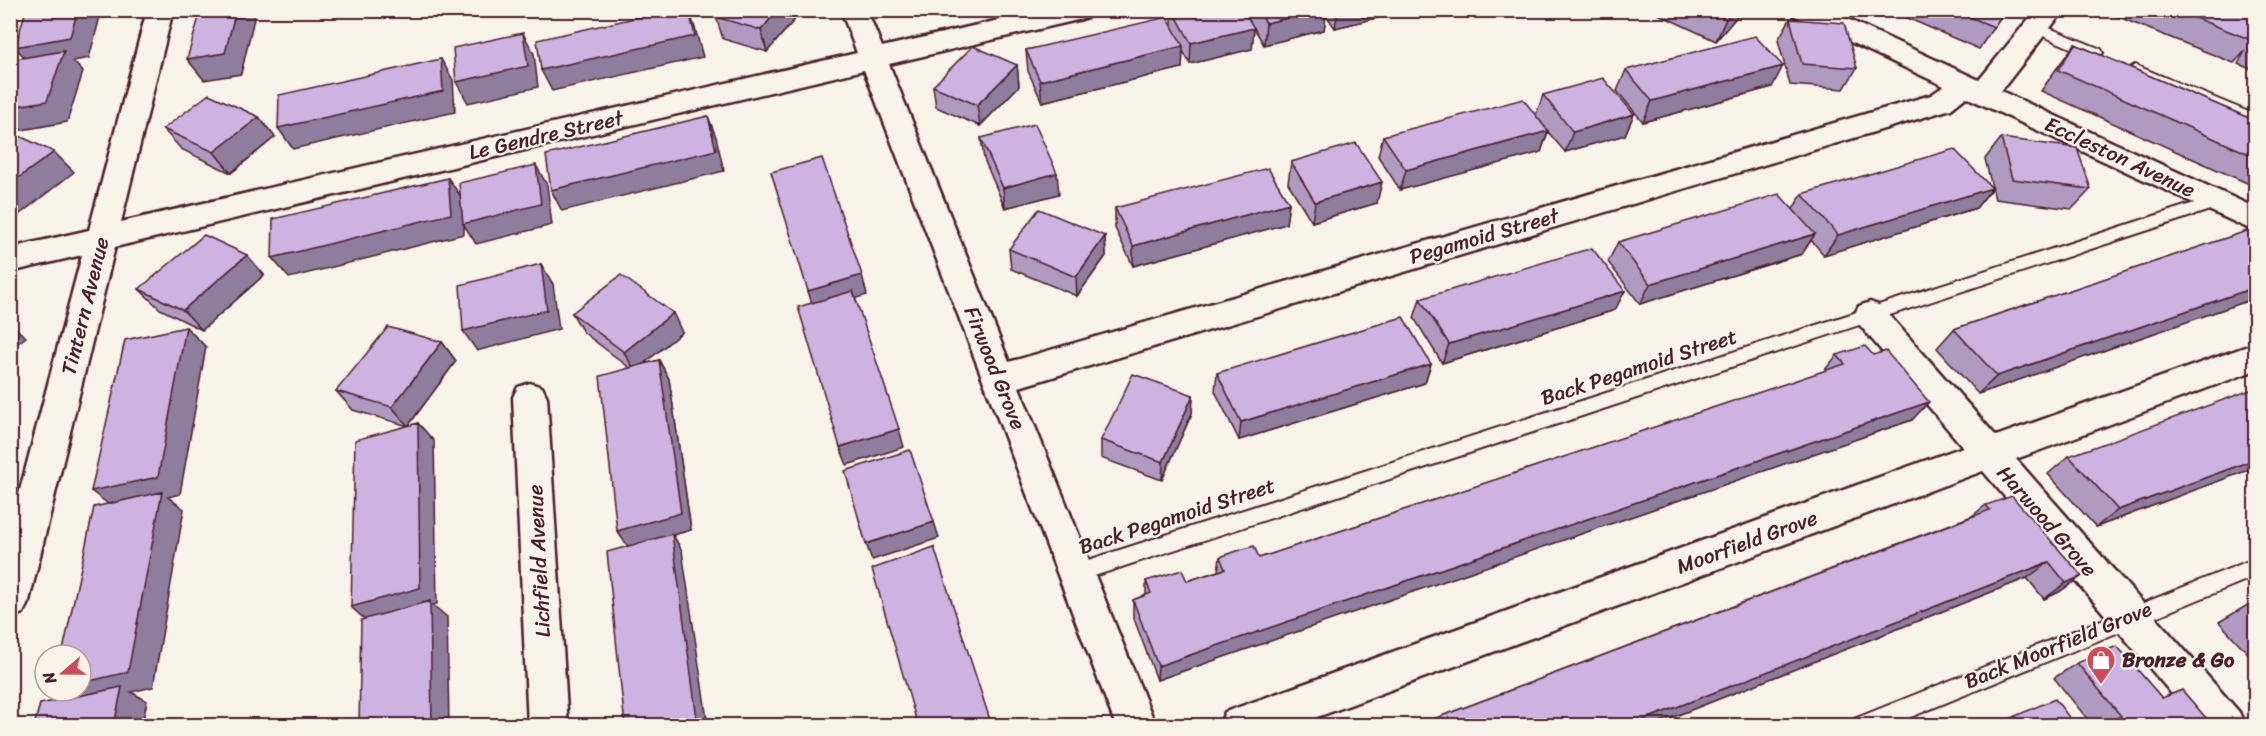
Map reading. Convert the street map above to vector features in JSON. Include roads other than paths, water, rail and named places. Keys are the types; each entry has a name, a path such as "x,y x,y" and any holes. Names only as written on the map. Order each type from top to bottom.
{"street":[{"name":"Tintern Avenue","path":"11,598 160,10"},
{"name":"Firwood Grove","path":"854,10 1136,726"},
{"name":"Le Gendre Street","path":"10,260 1082,10"},
{"name":"Eccleston Avenue","path":"1804,10 2256,221"},
{"name":"Pegamoid Street","path":"999,379 1941,102 1973,88 2043,16"},
{"name":"Harwood Grove","path":"1870,315 2225,726"},
{"name":"Moorfield Grove","path":"1239,726 2256,356"},
{"name":"Lichfield Avenue","path":"530,397 548,726"}],"lane":[{"path":"2043,16 2119,63 2256,121"},
{"name":"Back Pegamoid Street","path":"1076,573 2216,202"},
{"name":"Back Moorfield Grove","path":"1862,726 2256,567"}],"place":[{"name":"Bronze & Go","path":"2101,686"}]}
